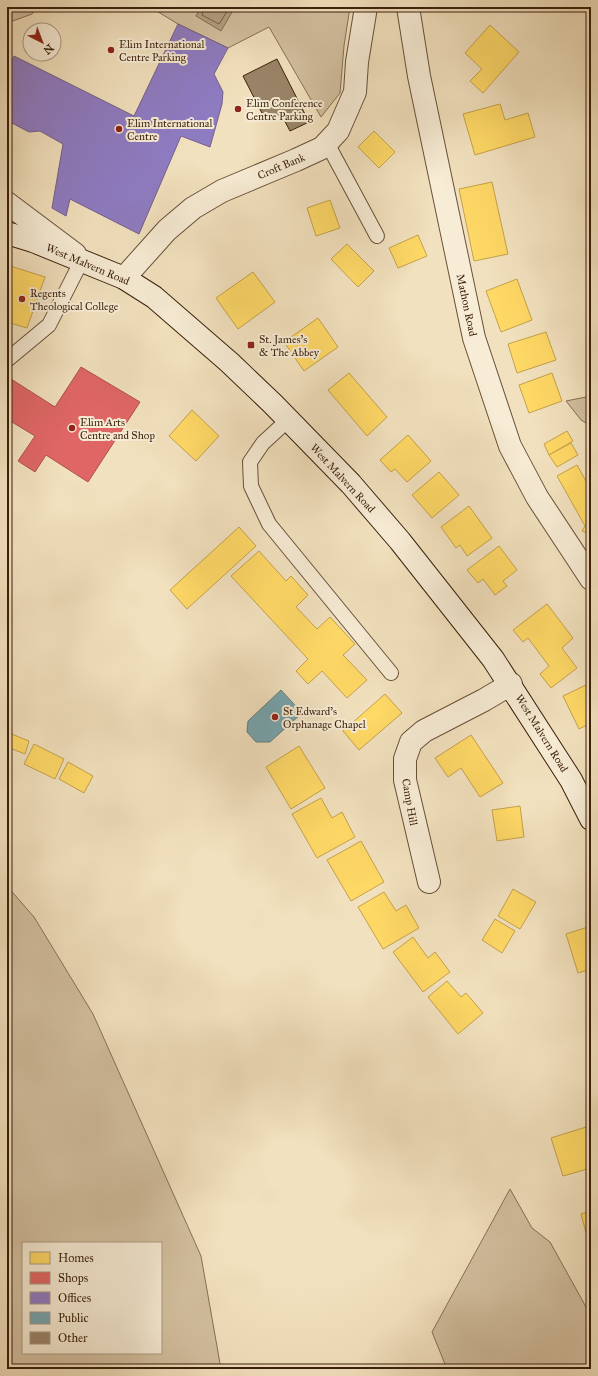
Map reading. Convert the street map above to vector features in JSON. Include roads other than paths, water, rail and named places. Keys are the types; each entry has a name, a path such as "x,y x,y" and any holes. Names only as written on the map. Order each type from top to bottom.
{"street":[{"name":"Croft Bank","path":"124,278 167,230 193,208 222,190 322,148 338,132 355,92 356,62 366,7"},
{"name":"Mathon Road","path":"408,7 419,76 474,338 510,446 537,497 591,578"},
{"path":"7,203 82,260"},
{"name":"West Malvern Road","path":"7,233 82,260 124,278 154,297 229,362 288,420 351,484 400,541 511,684 571,780 591,819"},
{"name":"Camp Hill","path":"429,882 405,780 405,759 411,742 424,731 484,700 511,684"}],"lane":[{"path":"327,143 377,236"},
{"path":"7,360 49,325 82,260"},
{"path":"288,420 263,443 250,462 251,486 269,524 390,673"}],"water":[{"path":"201,7 235,7 221,31 196,16"}],"place":[{"name":"Elim International Centre Parking","path":"111,50"},
{"name":"Elim Conference Centre Parking","path":"238,109"},
{"name":"Elim International Centre","path":"119,129"},
{"name":"Regents Theological College","path":"22,299"},
{"name":"St. James's & The Abbey","path":"251,345"},
{"name":"Elim Arts Centre and Shop","path":"72,428"},
{"name":"St Edward's Orphanage Chapel","path":"275,717"}]}
